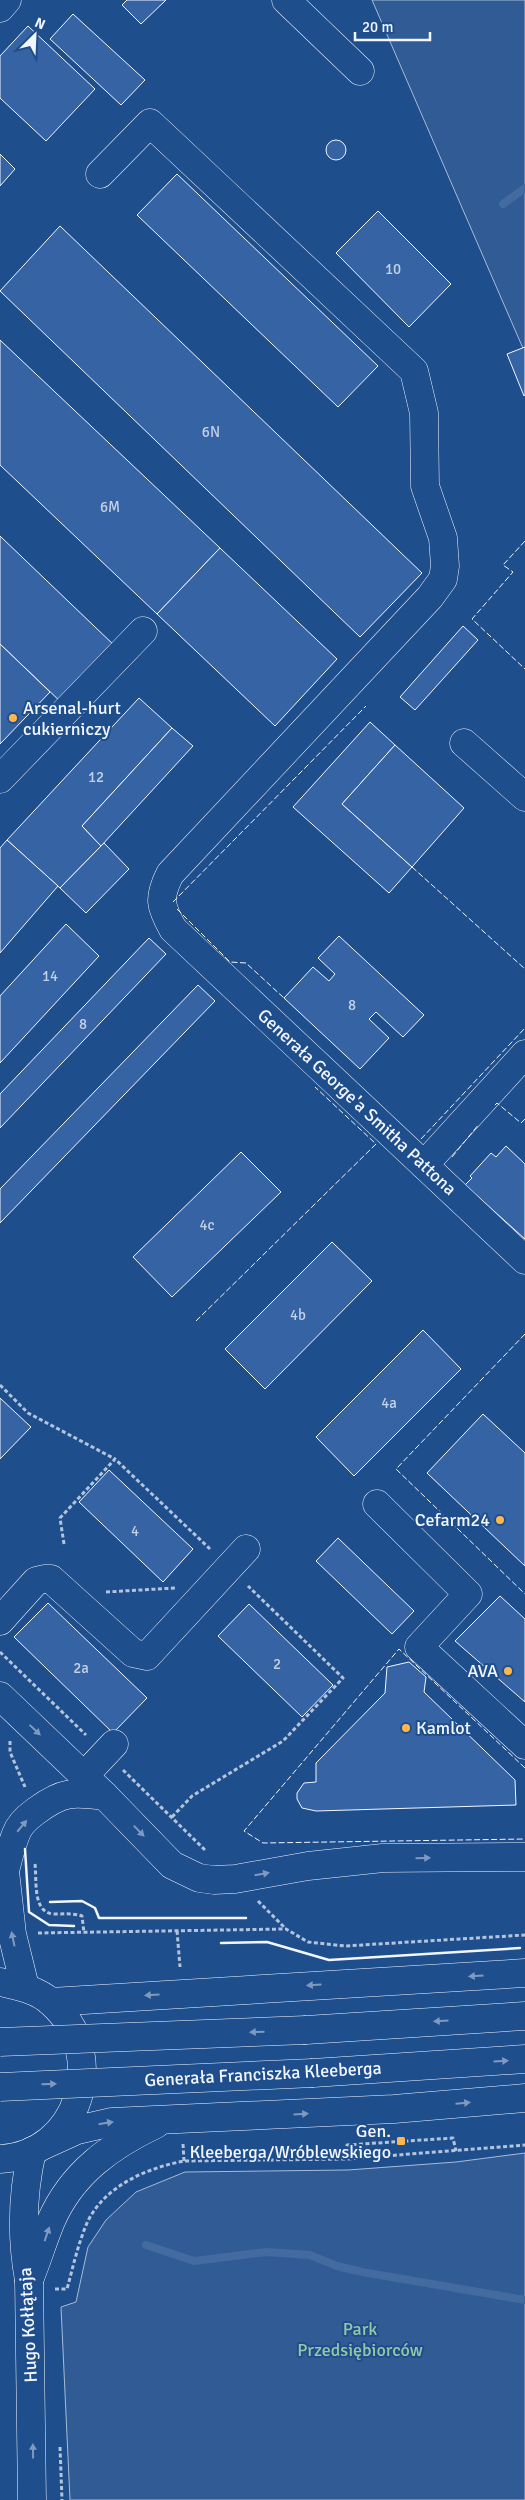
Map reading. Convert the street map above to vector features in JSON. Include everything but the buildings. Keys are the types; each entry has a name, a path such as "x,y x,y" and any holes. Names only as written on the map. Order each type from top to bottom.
{"main road":[{"path":"0,8 8,0"},
{"path":"286,0 360,71"},
{"name":"Generała George'a Smitha Pattona","path":"100,174 150,123 414,371 424,413 426,486 443,538 446,566 443,579 430,597 170,874 162,890 162,909 172,929 525,1260"},
{"path":"0,779 143,631"},
{"path":"464,743 525,798"},
{"path":"424,1165 525,1054"},
{"path":"377,1504 468,1594 419,1646 525,1745"},
{"path":"0,1621 36,1582 44,1578 51,1579 133,1653 148,1656 238,1558"},
{"path":"0,1696 105,1796 172,1865 199,1878 214,1880 235,1879 308,1866 383,1858 525,1856"},
{"path":"84,1776 110,1748"},
{"path":"38,2148 62,2129 74,2110 82,2087 83,2064 78,2041 67,2020 51,2002 12,1984 12,1934 2,1862 16,1832 30,1815 55,1797 69,1794 105,1796"},
{"path":"51,2002 525,1973"},
{"path":"0,2042 306,2030 525,2016"},
{"name":"Generała Franciszka Kleeberga","path":"0,2087 313,2073 525,2060"},
{"path":"0,2159 38,2148 93,2125 112,2122 394,2109 525,2098"},
{"path":"29,2280 51,2220 70,2188 87,2167 120,2142 165,2120"},
{"name":"Hugo Kołłątaja","path":"32,2500 29,2280 24,2249 22,2215 26,2174 38,2148"}],"path":[{"path":"0,1386 28,1413 115,1459 238,1558 343,1678 283,1741 192,1796 172,1817"},
{"path":"64,1544 60,1518 115,1459"},
{"path":"103,1593 180,1588"},
{"path":"0,1652 110,1748 172,1817 207,1852"},
{"path":"235,1879 286,1929 308,1942 345,1946 525,1935"},
{"path":"12,1934 286,1929"},
{"path":"347,2159 347,2145 401,2141 453,2138 456,2151"},
{"path":"56,2289 67,2289 87,2223 98,2205 130,2179 158,2166 184,2162 347,2159 525,2145"}],"shaded area":[{"path":"372,0 525,0 525,353"},
{"name":"Park Przedsiębiorców","path":"525,2153 525,2500 70,2500 61,2307 76,2302 88,2247 106,2220 136,2192 185,2172 348,2170 456,2162"}],"waterway":[{"path":"503,204 525,188"},
{"path":"146,2245 194,2261 266,2252 310,2255 337,2266 362,2272 525,2300"}],"fence":[{"path":"525,541 503,565 513,572 472,619 525,669"},
{"path":"173,902 366,706"},
{"path":"412,867 525,969"},
{"path":"177,909 230,962 246,963 284,998"},
{"path":"421,1139 525,1028"},
{"path":"196,1321 376,1144 315,1087"},
{"path":"495,1105 497,1103 521,1123 525,1119"},
{"path":"452,1157 479,1124"},
{"path":"525,1334 396,1469 525,1594"},
{"path":"525,1768 399,1649 244,1831 263,1843 525,1839"}],"wall":[{"path":"25,1849 29,1912 49,1925 74,1926"},
{"path":"50,1902 82,1901 95,1908 99,1918 246,1918"},
{"path":"221,1943 267,1942 329,1960 520,1948"}],"place":[{"name":"Arsenal-hurt cukierniczy","path":"13,718"},
{"name":"Cefarm24","path":"500,1520"},
{"name":"AVA","path":"508,1671"},
{"name":"Kamlot","path":"406,1728"},
{"name":"Gen. Kleeberga/Wróblewskiego","path":"401,2141"}]}
